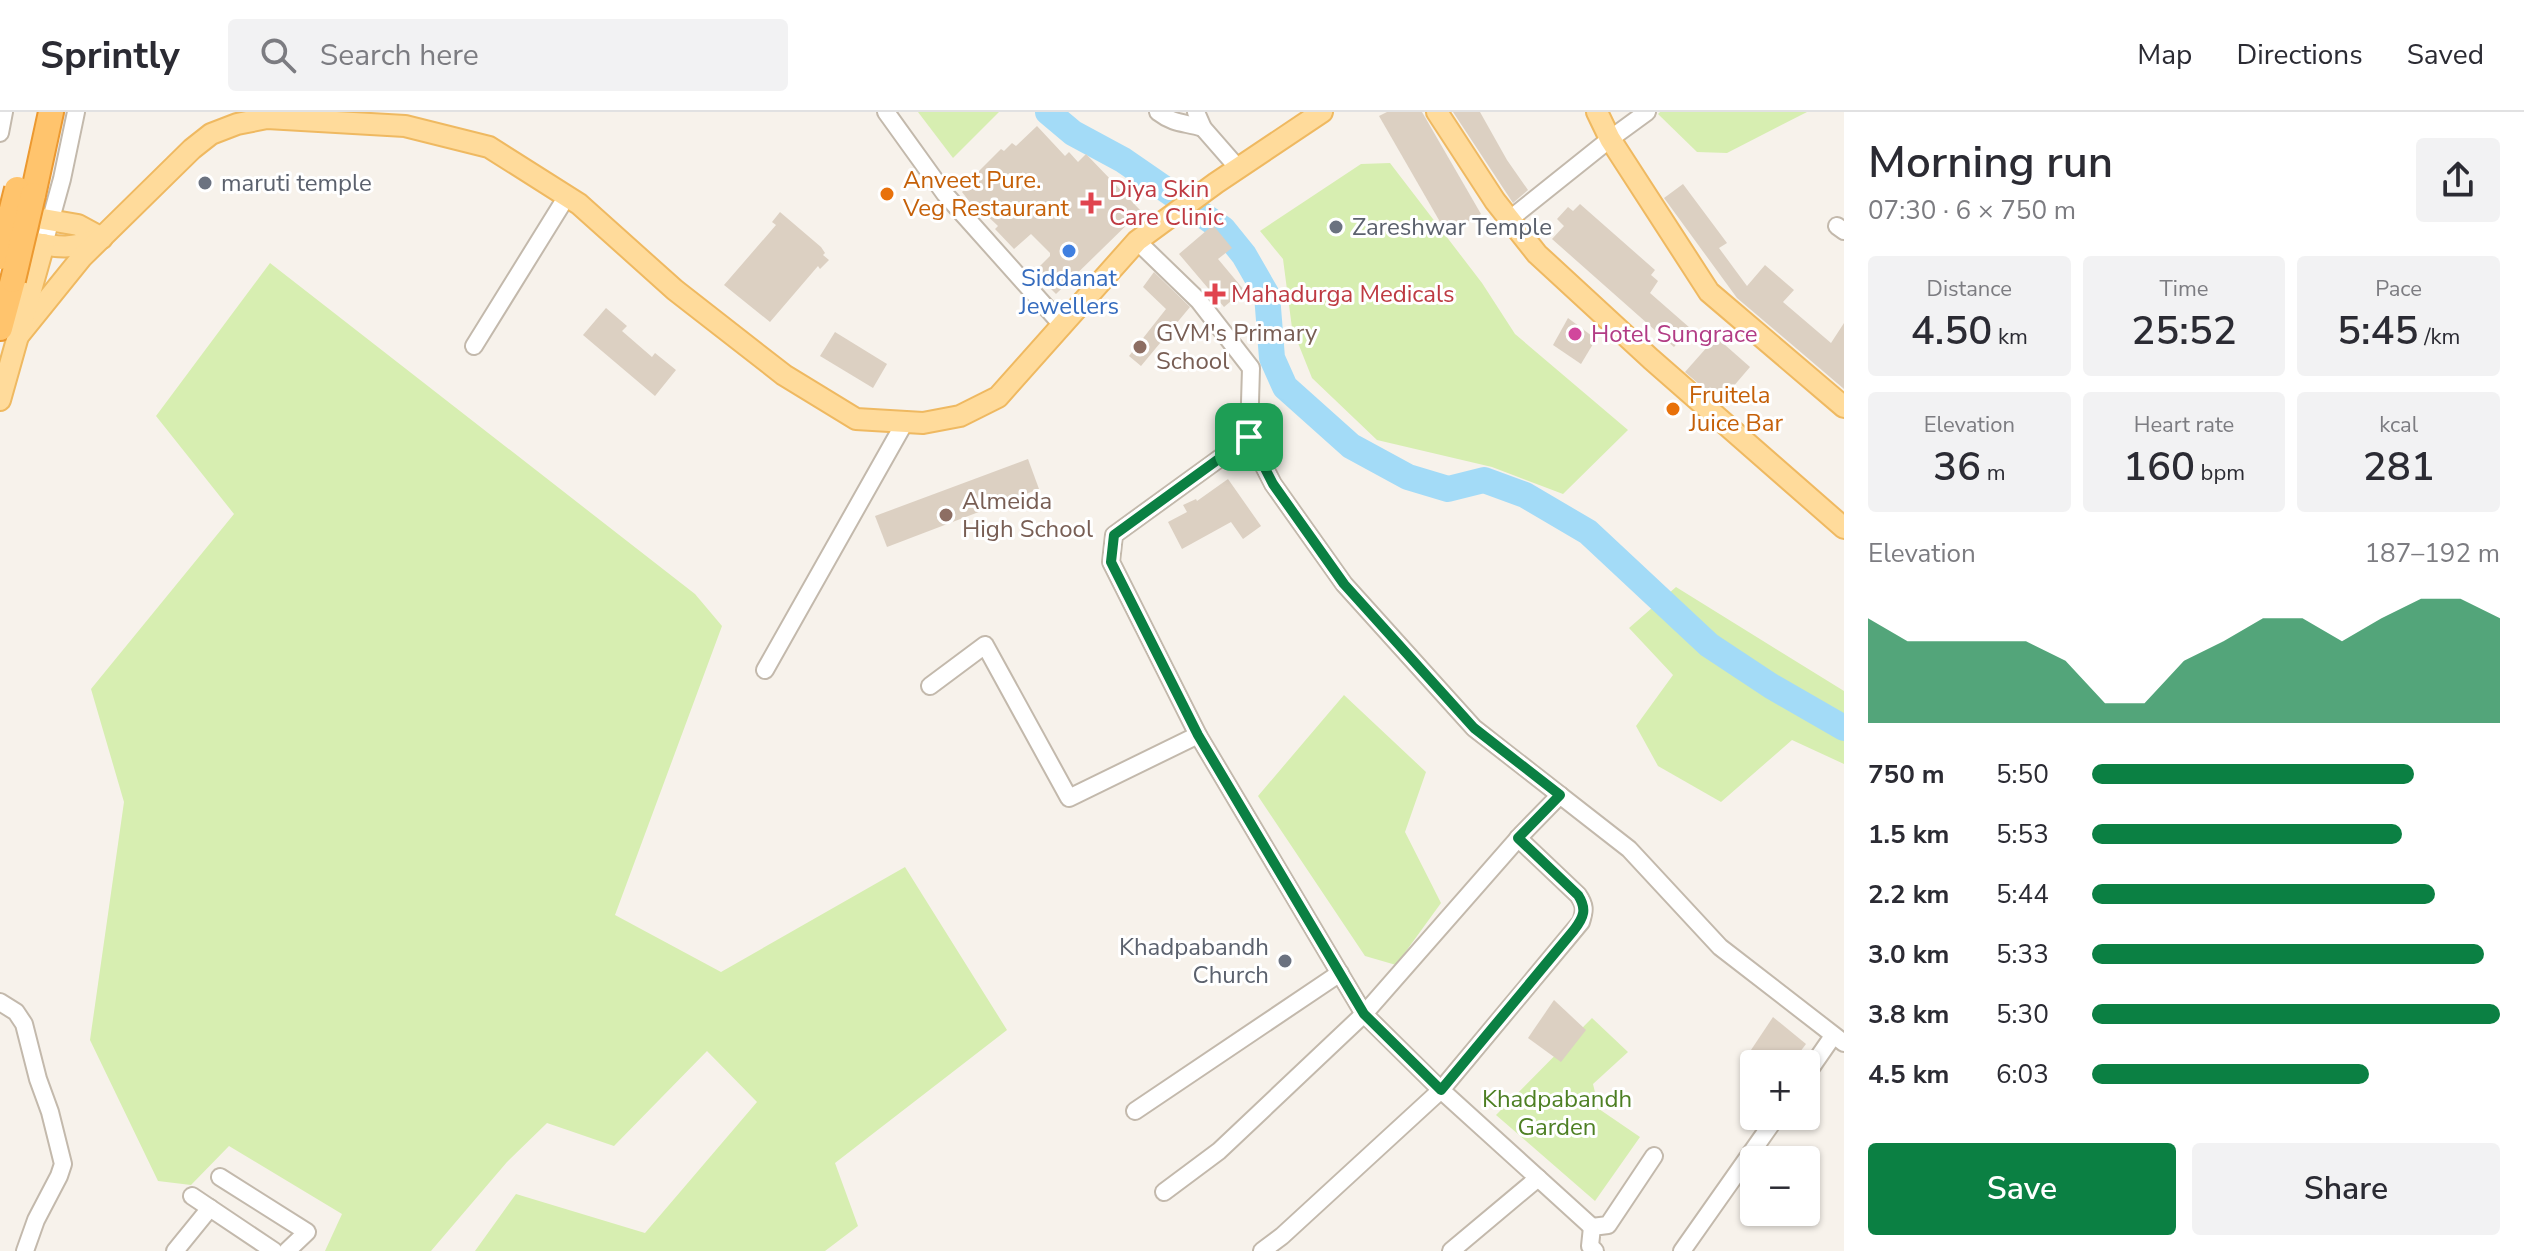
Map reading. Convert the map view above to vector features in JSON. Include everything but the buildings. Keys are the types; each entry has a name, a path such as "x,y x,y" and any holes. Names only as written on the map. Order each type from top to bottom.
{"highway":[{"path":"9,331 34,112"},
{"path":"0,257 51,112"}],"main road":[{"path":"1437,112 1495,201 1537,254 1844,528"},
{"path":"1597,112 1610,139 1709,292 1844,407"},
{"path":"9,331 192,149 233,118 328,117 405,126 489,147 579,204 675,290 784,375 856,419 923,423 960,416 998,397 1137,241 1310,115"},
{"path":"0,216 8,213 78,225 102,238"},
{"path":"0,235 62,248 78,247 102,238"},
{"path":"0,400 9,331 44,244"}],"street":[{"path":"0,133 4,112"},
{"path":"44,244 76,112"},
{"path":"886,112 945,194 1062,325"},
{"path":"1158,112 1180,125 1203,128"},
{"path":"1196,112 1203,128 1238,168"},
{"path":"1510,219 1647,112"},
{"path":"474,346 567,196"},
{"path":"1137,241 1199,301 1251,368 1249,437 1273,484 1344,584 1474,728 1629,849 1720,947 1839,1039 1820,1060"},
{"path":"765,670 905,422"},
{"path":"1249,437 1114,535 1111,562 1198,735 1364,1014 1441,1090 1592,1227 1608,1225 1654,1156"},
{"path":"930,686 985,645 1069,798 1198,735"},
{"path":"1164,1192 1219,1151 1364,1014 1518,838 1560,795"},
{"path":"1262,1251 1441,1090 1574,930 1584,913 1584,904 1518,838"},
{"path":"1135,1111 1340,973"},
{"path":"0,1002 16,1012 24,1024 63,1164 31,1230 25,1251"},
{"path":"1682,1251 1767,1130"},
{"path":"220,1177 307,1232 287,1251"},
{"path":"1451,1251 1538,1178"},
{"path":"192,1196 274,1251"},
{"path":"175,1251 210,1208"},
{"path":"1592,1227 1590,1246 1595,1251"}],"green space":[{"path":"918,112 999,112 953,158"},
{"path":"1807,112 1727,153 1697,152 1658,114"},
{"path":"1390,163 1482,283 1515,334 1628,430 1563,494 1492,467 1377,440 1312,378 1292,328 1283,259 1260,231 1361,164"},
{"path":"270,263 695,594 722,626 615,915 721,972 905,867 1007,1030 835,1163 858,1226 825,1251 475,1251 516,1194 645,1233 757,1102 707,1051 614,1146 547,1123 507,1162 431,1251 325,1251 342,1214 229,1146 191,1185 158,1181 90,1040 124,802 91,689 234,514 156,416"},
{"path":"1676,587 1844,691 1844,764 1792,740 1721,802 1658,766 1636,726 1673,675 1629,628"},
{"path":"1344,695 1426,772 1405,832 1441,903 1396,965 1365,956 1258,796"},
{"name":"Khadpabandh Garden","path":"1592,1018 1628,1052 1593,1084 1599,1109 1640,1137 1595,1201 1496,1115"}],"waterway":[{"path":"1048,112 1073,133 1123,160 1223,229 1244,255 1267,295 1272,358 1285,387 1351,446 1408,477 1448,489 1484,480 1525,495 1588,532 1709,645 1771,686 1844,728"}],"place":[{"name":"maruti temple","path":"205,183"},
{"name":"Anveet Pure. Veg Restaurant","path":"887,194"},
{"name":"Diya Skin Care Clinic","path":"1091,203"},
{"name":"Zareshwar Temple","path":"1336,227"},
{"name":"Siddanat Jewellers","path":"1069,251"},
{"name":"Mahadurga Medicals","path":"1215,294"},
{"name":"Hotel Sungrace","path":"1575,334"},
{"name":"GVM's Primary School","path":"1140,347"},
{"name":"Fruitela Juice Bar","path":"1673,409"},
{"name":"Almeida High School","path":"946,515"},
{"name":"Khadpabandh Church","path":"1285,961"}],"route":[{"path":"1249,437 1273,484 1344,584 1474,728 1560,795 1518,838 1578,895 1584,904 1581,922 1441,1090 1364,1014 1198,735 1111,562 1114,535 1249,437"}]}
